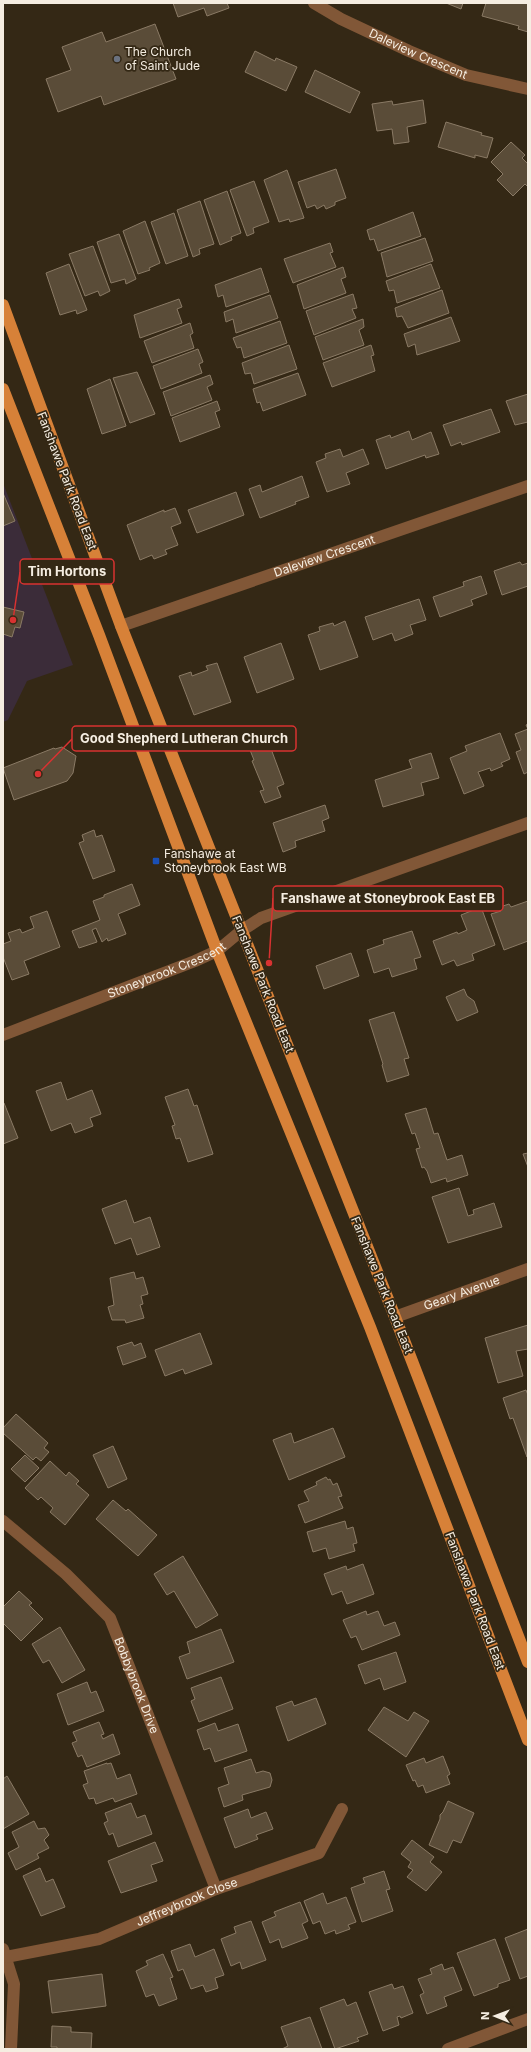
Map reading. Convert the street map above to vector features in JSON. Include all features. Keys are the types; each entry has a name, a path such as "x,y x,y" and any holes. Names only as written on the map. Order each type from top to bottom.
{"main road":[{"name":"Fanshawe Park Road East","path":"3,305 122,626 241,931 395,1317 528,1662"},
{"name":"Fanshawe Park Road East","path":"3,390 99,635 217,951 370,1327 528,1740"}],"street":[{"name":"Daleview Crescent","path":"314,3 341,19 409,51 466,74 528,89"},
{"name":"Daleview Crescent","path":"122,626 528,486"},
{"name":"Stoneybrook Crescent","path":"3,1035 217,951 241,931 261,918 528,823"},
{"name":"Geary Avenue","path":"395,1317 528,1269"},
{"name":"Bobbybrook Drive","path":"3,1521 66,1574 110,1618 216,1889"},
{"name":"Jeffreybrook Close","path":"4,1953 99,1938 216,1889 319,1853 342,1809"},
{"path":"4,1953 14,1984 11,2049"},
{"path":"448,2049 528,2019"}],"shaded area":[{"path":"3,483 73,665 27,681 8,720 3,722"}],"building":[{"path":"173,3 227,3 229,8 207,16 204,8 178,17"},
{"path":"446,3 463,3 461,9"},
{"path":"486,3 528,3 528,32 518,29 519,26 482,16"},
{"name":"The Church of Saint Jude","path":"155,24 176,79 104,105 101,96 58,112 46,79 71,70 62,47 102,32 106,42"},
{"path":"255,51 275,61 276,58 297,67 286,91 245,72"},
{"path":"315,70 360,92 350,113 305,92"},
{"path":"423,100 426,123 407,127 409,142 394,144 392,129 377,131 372,104 392,101 393,105"},
{"path":"446,122 493,138 487,158 475,155 475,158 438,147"},
{"path":"511,142 525,155 522,158 528,164 528,187 525,184 513,196 497,180 503,174 491,162"},
{"path":"336,169 346,198 335,202 335,205 326,209 324,205 317,209 315,205 307,208 298,182"},
{"path":"287,170 304,218 290,222 289,219 279,222 264,180"},
{"path":"254,181 269,222 253,228 254,233 247,236 230,190"},
{"path":"227,191 241,233 231,237 232,240 220,245 204,200"},
{"path":"200,201 214,244 199,249 200,254 193,257 177,210"},
{"path":"413,212 421,236 378,251 374,239 370,240 367,230"},
{"path":"174,213 188,256 166,264 151,222"},
{"path":"145,221 160,263 149,268 150,270 138,274 123,231"},
{"path":"119,234 136,279 126,284 125,279 111,283 97,242"},
{"path":"425,238 433,261 387,277 381,253"},
{"path":"330,243 333,252 330,253 336,267 293,283 284,259"},
{"path":"93,246 110,291 100,296 98,291 85,296 69,254"},
{"path":"69,264 87,310 77,314 76,310 60,315 46,273"},
{"path":"431,264 440,288 397,303 394,290 389,291 386,281"},
{"path":"343,267 346,277 341,279 346,293 304,309 297,285"},
{"path":"261,268 269,292 226,307 223,295 218,297 215,285"},
{"path":"442,290 449,313 408,328 402,316 397,317 395,308"},
{"path":"353,294 357,308 352,309 356,318 314,335 306,311"},
{"path":"270,295 278,318 236,333 233,319 226,322 224,312"},
{"path":"179,299 182,307 177,309 182,323 140,338 134,315"},
{"path":"451,317 460,341 417,355 415,344 408,347 404,334"},
{"path":"363,319 364,327 359,330 364,345 323,360 315,337"},
{"path":"280,321 287,343 244,358 241,347 237,348 233,338"},
{"path":"190,323 193,333 190,335 194,348 152,363 144,341"},
{"path":"289,345 297,369 254,384 251,373 245,374 242,363"},
{"path":"371,345 374,355 371,356 375,371 332,387 323,363"},
{"path":"198,349 203,362 199,364 202,373 161,389 153,366"},
{"path":"137,372 155,414 130,423 113,378"},
{"path":"298,373 306,395 263,411 260,402 257,403 253,389"},
{"path":"210,375 213,384 207,387 212,400 171,416 163,392"},
{"path":"110,379 126,426 102,434 87,389"},
{"path":"528,394 528,422 515,425 506,401"},
{"path":"217,401 220,410 215,412 220,427 180,442 172,418"},
{"path":"491,409 500,432 462,445 461,442 451,446 443,425"},
{"path":"409,431 412,440 431,432 439,454 426,458 425,455 386,469 376,440 390,435 391,438"},
{"path":"340,449 343,457 363,449 369,464 346,473 350,484 327,492 316,462 326,458 325,454"},
{"path":"302,476 309,497 295,502 296,504 260,518 249,489 260,485 262,492"},
{"path":"236,492 244,515 197,533 188,510"},
{"path":"3,493 15,521 3,526"},
{"path":"175,508 181,523 171,527 178,545 165,550 167,554 154,559 152,555 140,560 127,525 164,510 164,512"},
{"path":"520,562 522,565 528,563 528,586 502,595 494,571"},
{"path":"481,576 487,594 471,600 473,605 440,617 433,597 464,586 463,582"},
{"path":"419,599 426,620 410,625 413,634 395,641 392,633 373,640 365,617"},
{"path":"3,607 24,612 20,628 15,627 12,637 3,634"},
{"path":"345,621 358,657 320,670 308,635 320,631 319,627 333,623 334,626"},
{"path":"281,643 294,679 257,693 244,657"},
{"path":"217,663 231,702 194,715 179,676 191,672 192,676 208,670 206,666"},
{"path":"528,729 528,772 524,774 516,752 521,750 515,734"},
{"path":"500,733 510,759 501,763 503,766 491,771 490,768 478,772 484,786 464,794 450,758 467,751 465,746"},
{"path":"267,738 284,784 277,787 281,797 265,803 260,791 264,790 252,761 254,760 248,745"},
{"path":"62,747 76,756 73,773 67,781 14,800 3,768 54,748"},
{"path":"431,753 439,778 421,783 424,795 383,807 375,780 412,768 409,760"},
{"path":"325,805 329,818 322,821 325,831 295,841 296,847 283,852 273,823"},
{"path":"94,830 96,837 102,835 115,871 93,879 79,843 84,841 82,835"},
{"path":"132,884 140,905 118,914 126,934 108,941 107,938 102,942 96,928 92,930 97,942 79,948 72,931 100,920 93,901"},
{"path":"528,901 528,941 504,950 491,914 501,911 500,907 509,904 511,907"},
{"path":"481,907 495,945 472,954 474,960 457,966 454,960 442,965 433,941 467,930 461,915"},
{"path":"47,911 60,947 24,961 29,974 12,980 3,957 3,944 11,941 8,933 20,929 22,933 34,928 30,917"},
{"path":"412,931 421,957 414,959 417,969 392,977 389,968 374,973 367,950 384,944 383,940"},
{"path":"351,953 359,976 324,989 316,966"},
{"path":"464,989 467,996 474,1001 478,1012 457,1021 446,997"},
{"path":"394,1012 409,1058 404,1059 409,1075 387,1082 369,1020"},
{"path":"61,1082 67,1100 92,1090 101,1114 90,1118 93,1126 75,1133 71,1123 51,1131 36,1091"},
{"path":"188,1089 194,1106 197,1105 213,1154 188,1162 180,1138 176,1139 172,1126 175,1125 165,1097"},
{"path":"3,1103 18,1138 3,1144"},
{"path":"426,1108 434,1134 438,1133 447,1160 462,1155 468,1175 447,1182 446,1178 431,1183 427,1171 424,1167 422,1168 416,1149 420,1148 415,1133 412,1134 405,1114"},
{"path":"528,1153 528,1167 523,1154"},
{"path":"459,1188 468,1216 474,1214 473,1210 494,1203 502,1227 448,1243 432,1197"},
{"path":"126,1200 134,1223 150,1217 160,1247 137,1255 131,1238 115,1244 102,1209"},
{"path":"134,1272 136,1279 143,1277 148,1294 141,1296 143,1304 140,1305 144,1318 126,1323 125,1320 112,1320 108,1307 114,1305 110,1278"},
{"path":"528,1325 528,1349 516,1351 523,1376 498,1383 485,1338"},
{"path":"200,1333 212,1364 185,1374 183,1369 165,1376 155,1350"},
{"path":"132,1342 134,1346 141,1343 146,1357 123,1365 117,1347"},
{"path":"526,1390 528,1395 527,1457 513,1418 510,1419 503,1398"},
{"path":"16,1414 48,1443 44,1448 49,1452 41,1461 36,1457 33,1460 3,1433 3,1428"},
{"path":"333,1428 345,1457 289,1480 273,1440 291,1433 294,1443"},
{"path":"113,1446 127,1479 108,1488 93,1455"},
{"path":"25,1455 39,1468 25,1482 11,1469"},
{"path":"50,1461 66,1476 69,1472 79,1481 76,1484 89,1495 65,1525 50,1512 53,1508 41,1497 38,1500 25,1488"},
{"path":"326,1477 328,1480 330,1479 333,1485 337,1483 342,1496 338,1497 343,1508 305,1523 298,1505 309,1501 304,1491 317,1485 316,1482"},
{"path":"113,1500 126,1511 128,1509 157,1535 138,1556 96,1519"},
{"path":"345,1521 347,1529 353,1527 357,1543 353,1544 355,1551 329,1559 326,1548 313,1552 307,1532"},
{"path":"183,1556 218,1615 196,1628 174,1591 167,1595 154,1574"},
{"path":"363,1564 374,1594 347,1604 342,1591 332,1595 324,1574 346,1566 347,1570"},
{"path":"19,1591 32,1603 29,1605 43,1619 21,1641 3,1623 3,1607"},
{"path":"366,1611 367,1615 378,1611 384,1626 395,1622 400,1635 362,1650 356,1636 351,1638 343,1620"},
{"path":"60,1627 85,1670 62,1683 49,1660 43,1663 32,1644"},
{"path":"221,1629 234,1662 187,1679 179,1657 190,1653 187,1642"},
{"path":"396,1652 406,1682 384,1690 380,1678 365,1684 358,1665"},
{"path":"221,1677 233,1709 199,1722 191,1701 195,1699 191,1688"},
{"path":"87,1682 91,1693 96,1691 104,1711 68,1725 57,1694"},
{"path":"316,1698 326,1724 288,1741 276,1707 292,1701 294,1706"},
{"path":"384,1707 408,1721 414,1712 429,1721 406,1757 368,1730"},
{"path":"99,1722 104,1734 101,1735 103,1739 113,1734 120,1754 87,1767 82,1755 78,1757 72,1743 77,1741 73,1732"},
{"path":"215,1723 218,1731 238,1724 247,1751 215,1762 210,1748 204,1750 197,1730"},
{"path":"443,1756 450,1774 447,1776 450,1784 426,1793 423,1785 418,1787 415,1780 413,1781 406,1765 424,1758 426,1763"},
{"path":"251,1759 256,1773 263,1771 270,1773 272,1780 270,1787 242,1795 243,1800 224,1807 218,1788 229,1784 224,1768"},
{"path":"111,1763 117,1779 130,1774 137,1794 115,1802 113,1798 96,1804 94,1798 89,1799 83,1785 88,1783 84,1771"},
{"path":"7,1776 29,1814 3,1829 3,1779"},
{"path":"448,1801 474,1813 461,1843 453,1840 447,1853 429,1845 440,1819 440,1815"},
{"path":"131,1803 137,1818 145,1815 152,1834 118,1847 113,1833 109,1835 104,1823 108,1821 105,1813"},
{"path":"248,1809 251,1818 266,1812 273,1829 256,1835 258,1839 235,1848 224,1818"},
{"path":"34,1821 38,1829 45,1828 49,1835 44,1840 49,1848 37,1854 39,1858 16,1870 8,1853 19,1847 12,1832"},
{"path":"412,1840 434,1857 430,1862 442,1872 426,1891 407,1877 413,1870 408,1867 411,1862 401,1854"},
{"path":"155,1842 163,1861 151,1865 157,1881 121,1893 108,1861"},
{"path":"40,1868 46,1882 53,1879 65,1907 41,1916 23,1876"},
{"path":"384,1871 390,1889 386,1890 393,1911 362,1922 351,1888 365,1883 363,1878"},
{"path":"323,1893 327,1904 346,1897 356,1922 348,1925 350,1929 336,1934 335,1930 325,1934 320,1921 313,1924 304,1901"},
{"path":"300,1902 308,1921 302,1924 308,1938 282,1948 279,1939 270,1943 262,1922 276,1916 274,1912"},
{"path":"251,1921 266,1960 242,1969 240,1962 231,1966 221,1939 236,1933 234,1927"},
{"path":"528,1929 528,1976 520,1979 505,1938"},
{"path":"495,1939 510,1980 498,1984 498,1987 474,1996 457,1953"},
{"path":"190,1944 195,1957 214,1949 224,1975 215,1978 218,1988 206,1992 203,1985 191,1989 183,1969 178,1971 171,1951"},
{"path":"163,1954 173,1977 170,1978 177,1999 159,2006 154,1994 146,1997 136,1971 148,1965 146,1961"},
{"path":"442,1964 444,1970 453,1967 462,1990 444,1997 447,2006 427,2014 420,1995 424,1993 418,1979 432,1974 430,1969"},
{"path":"102,1974 106,2006 52,2013 48,1981"},
{"path":"392,1984 394,1989 403,1986 413,2013 401,2018 400,2016 397,2017 399,2025 383,2031 369,1992"},
{"path":"344,1999 347,2006 356,2002 368,2034 357,2038 359,2041 335,2049 320,2008"},
{"path":"310,2017 322,2049 282,2049 288,2046 281,2027"},
{"path":"52,2026 71,2027 71,2032 92,2033 91,2049 57,2049 57,2047 51,2047"}],"place":[{"name":"The Church of Saint Jude","path":"117,59"},
{"name":"Tim Hortons","path":"13,620"},
{"name":"Good Shepherd Lutheran Church","path":"38,774"},
{"name":"Fanshawe at Stoneybrook East WB","path":"156,861"},
{"name":"Fanshawe at Stoneybrook East EB","path":"269,963"}]}
